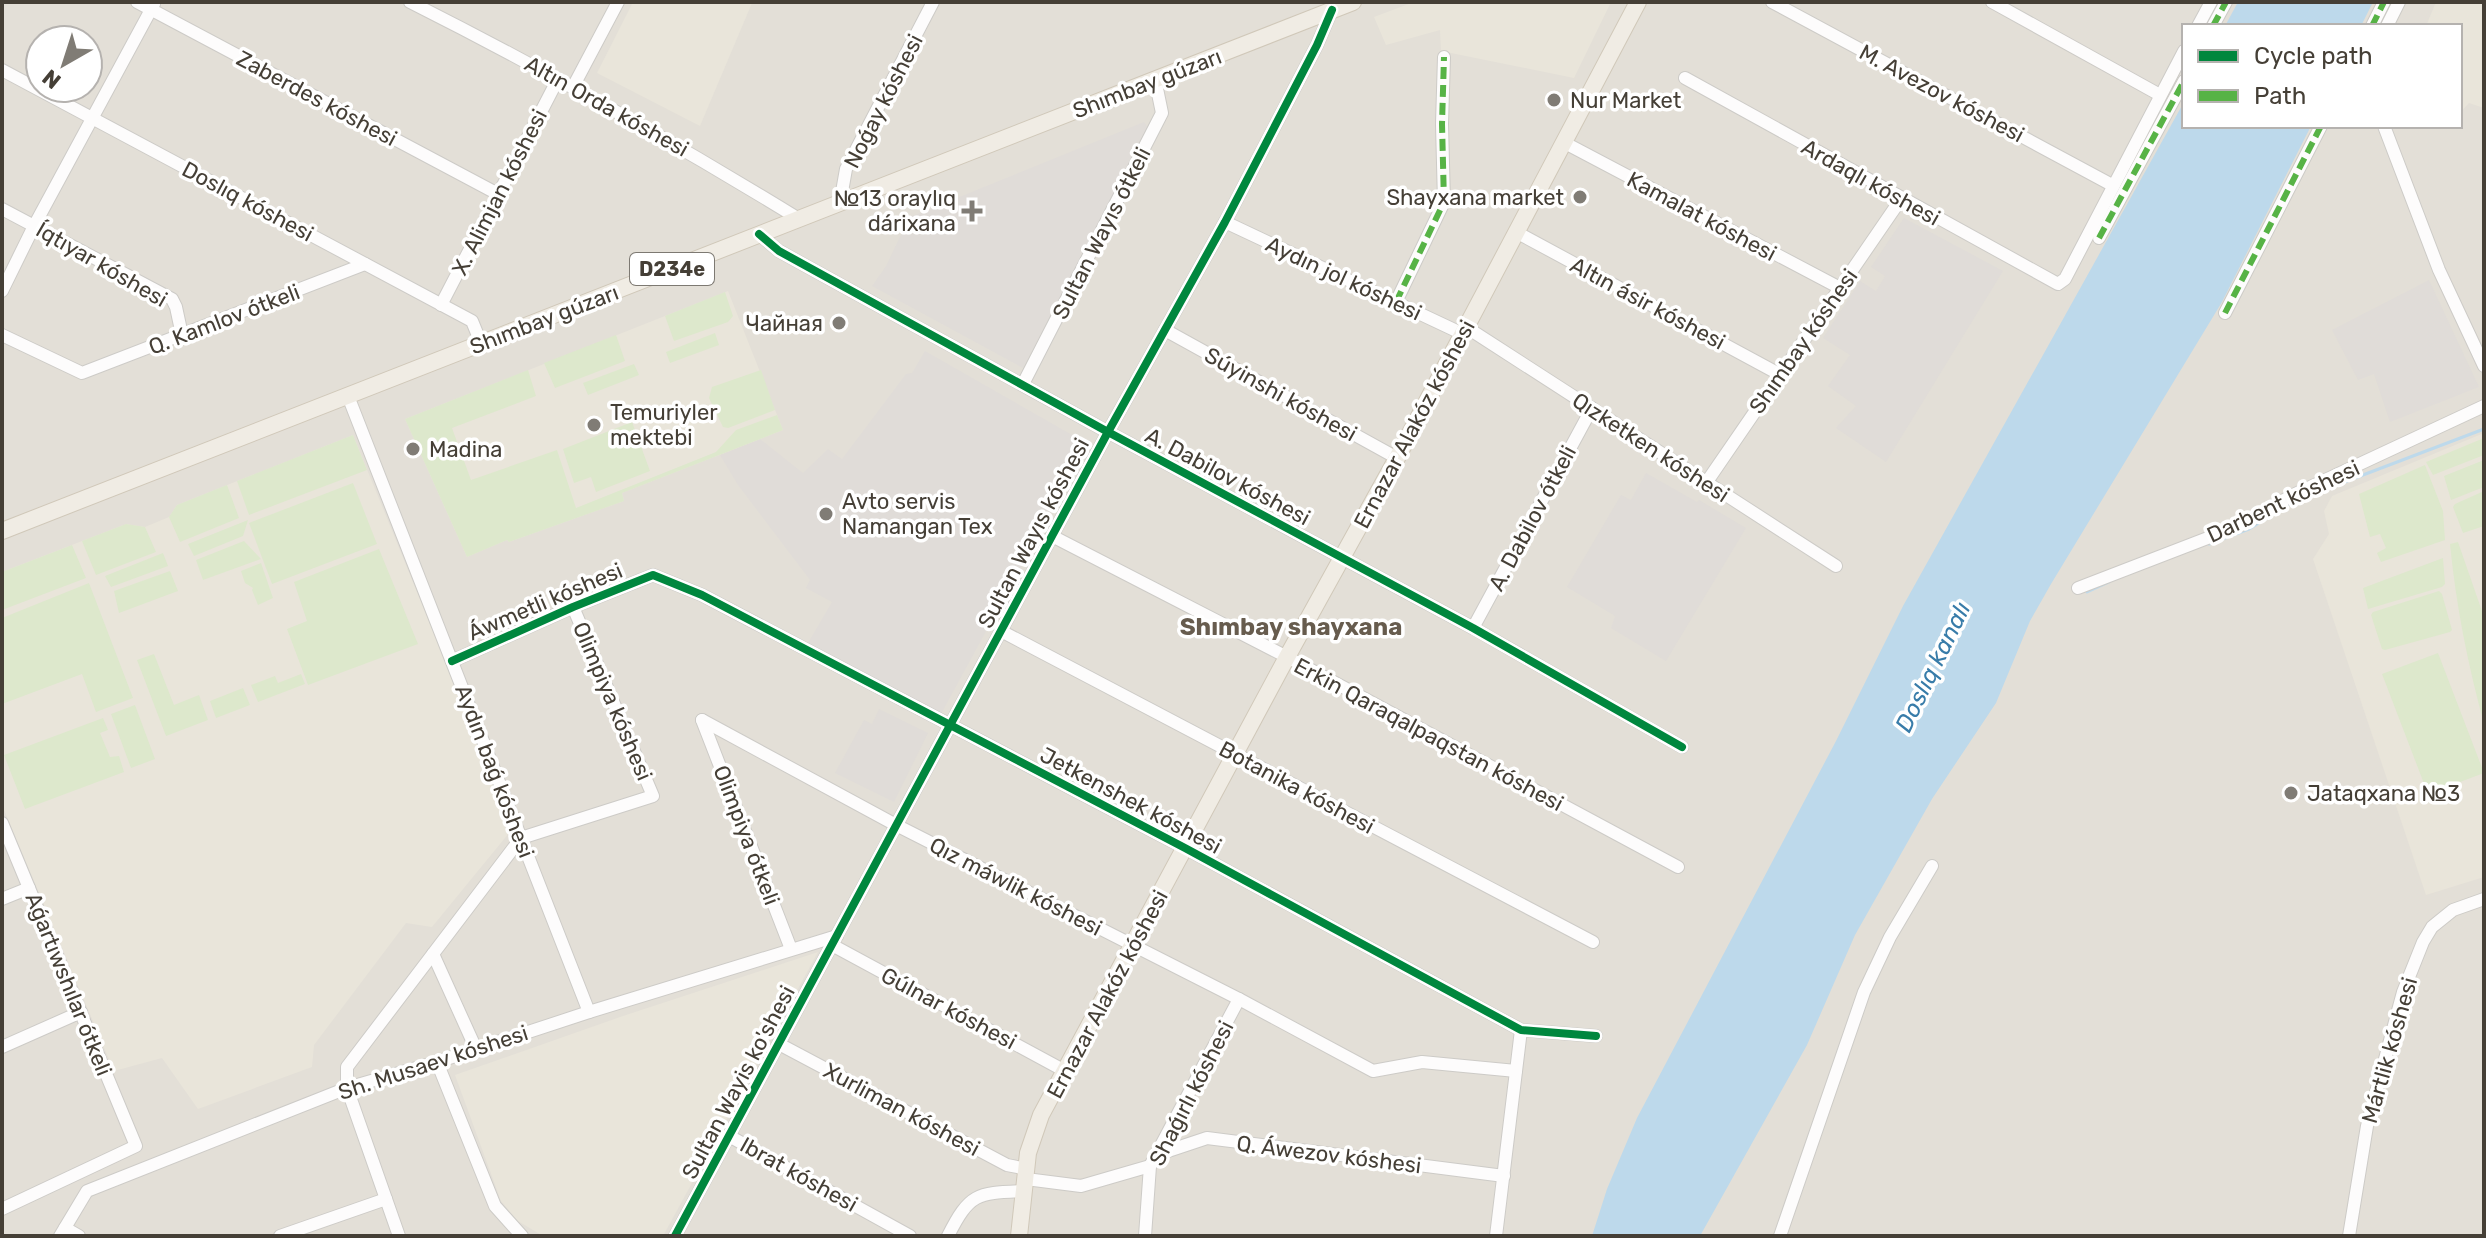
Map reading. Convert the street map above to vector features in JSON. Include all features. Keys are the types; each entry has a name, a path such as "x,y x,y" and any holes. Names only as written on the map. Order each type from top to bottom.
{"main road":[{"name":"Shımbay gúzarı","path":"2,531 1353,2"},
{"name":"Ernazar Alakóz kóshesi","path":"1019,1236 1028,1153 1041,1115 1397,458 1638,2"}],"street":[{"name":"Zaberdes kóshesi","path":"137,2 153,6 498,194"},
{"name":"Altın Orda kóshesi","path":"410,2 573,87 700,158 799,219"},
{"path":"573,87 618,2"},
{"name":"Noǵay kóshesi","path":"840,203 846,169 933,2"},
{"name":"M. Avezov kóshesi","path":"1772,2 2112,185"},
{"path":"1992,2 2160,95"},
{"path":"2199,24 2211,2"},
{"path":"2214,24 2226,2"},
{"path":"2373,24 2384,2"},
{"path":"2388,24 2399,2"},
{"path":"2,291 153,6"},
{"name":"Sultan Wayıs kóshesi","path":"834,941 1108,432 1225,222 1332,10"},
{"path":"2112,185 2182,55"},
{"path":"1396,302 1444,202 1444,57"},
{"name":"Doslıq kóshesi","path":"2,70 472,321 481,343"},
{"name":"Ardaqlı kóshesi","path":"1685,78 2058,284 2065,279 2112,185"},
{"name":"X. Alimjan kóshesi","path":"441,305 558,79"},
{"name":"Sultan Wayıs ótkeli","path":"1023,384 1162,113 1155,79"},
{"path":"2099,238 2182,85"},
{"path":"2225,313 2320,128"},
{"path":"2385,128 2439,270 2484,366"},
{"name":"Kamalat kóshesi","path":"1565,143 1840,288"},
{"name":"Shımbay kóshesi","path":"1706,483 1901,199"},
{"name":"Íqtıyar kóshesi","path":"2,209 172,299 182,335"},
{"name":"Aydın jol kóshesi","path":"1225,222 1396,302 1464,330"},
{"name":"Altın ásir kóshesi","path":"1516,232 1779,374"},
{"name":"A. Dabilov kóshesi","path":"759,234 779,251 1473,628 1682,747"},
{"name":"Q. Kamlov ótkeli","path":"2,335 82,373 365,264"},
{"name":"Súyinshi kóshesi","path":"1165,330 1397,458"},
{"name":"Qızketken kóshesi","path":"1464,330 1592,408 1836,566"},
{"name":"Aydın baǵ kóshesi","path":"348,396 589,1012"},
{"name":"Darbent kóshesi","path":"2078,588 2244,524 2291,496 2484,406"},
{"name":"A. Dabilov ótkeli","path":"1473,628 1592,408"},
{"name":"Erkin Qaraqalpaqstan kóshesi","path":"1052,536 1287,657 1678,867"},
{"name":"Áwmetli kóshesi","path":"452,661 653,575"},
{"name":"Jetkenshek kóshesi","path":"653,575 702,595 1185,848 1521,1030 1596,1036"},
{"name":"Olimpiya kóshesi","path":"521,838 653,796 573,607"},
{"name":"Botanika kóshesi","path":"1001,631 1593,942"},
{"name":"Qız máwlik kóshesi","path":"702,720 896,825 1239,999 1373,1071 1422,1062 1516,1071"},
{"name":"Olimpiya ótkeli","path":"702,720 791,949"},
{"name":"Aǵartıwshılar ótkeli","path":"2,823 136,1146 2,1209"},
{"path":"399,1236 347,1088 347,1067 521,838"},
{"path":"1780,1236 1864,992 1890,937 1932,866"},
{"path":"2,899 29,888"},
{"name":"Mártlik kóshesi","path":"2349,1236 2367,1126 2408,979 2432,927 2453,910 2484,899"},
{"name":"Sh. Musaev kóshesi","path":"62,1232 87,1191 347,1088 791,949 834,941"},
{"name":"Sultan Wayis ko'shesi","path":"677,1235 834,941"},
{"name":"Gúlnar kóshesi","path":"834,941 1065,1071"},
{"path":"433,954 476,1049"},
{"name":"Shaǵırlı kóshesi","path":"1145,1236 1153,1161 1239,999"},
{"path":"2,1047 81,1012"},
{"path":"1496,1236 1521,1030"},
{"name":"Xurliman kóshesi","path":"779,1044 1007,1165 1026,1180"},
{"path":"437,1062 495,1206 522,1236"},
{"name":"Ibrat kóshesi","path":"729,1136 910,1236"},
{"name":"Q. Áwezov kóshesi","path":"1026,1180 1081,1186 1207,1138 1504,1176"},
{"path":"948,1236 959,1214 981,1193 1026,1180"},
{"path":"280,1236 386,1199"},
{"path":"62,1232 79,1236"}],"shaded area":[{"path":"2,2 2484,2 2484,1236 2,1236"},
{"path":"633,2 752,3 700,126 597,73"},
{"path":"1414,2 1611,2 1574,78 1441,51 1440,30 1386,45 1374,17"},
{"path":"2436,2 2484,2 2484,108 2469,103 2462,111 2462,24 2427,24"},
{"path":"1144,122 1149,129 1023,368 872,286 886,266 906,224 905,219"},
{"path":"1904,218 2003,271 1886,462 1836,428 1856,406 1828,386 1850,355 1823,338 1860,281 1876,291 1885,276 1871,267"},
{"path":"2429,280 2479,387 2390,422 2374,374 2358,380 2332,330"},
{"name":"Temuriyler mektebi","path":"728,291 783,430 622,493 624,501 509,542 507,540 467,557 405,419"},
{"path":"925,351 1088,444 941,714 808,643 832,602 806,588 810,580 738,485 720,455 760,439 803,473 828,449 842,459 906,374 912,373"},
{"path":"2484,433 2484,877 2426,895 2313,559 2329,534 2324,511 2332,496"},
{"path":"353,435 513,828 432,927 406,923 314,1045 312,1067 198,1109 162,1058 114,1071 2,805 2,572 126,524 145,527 169,517 177,505"},
{"path":"1646,473 1746,528 1666,661 1611,628 1615,616 1567,587 1621,495 1631,500"},
{"path":"879,709 928,733 894,802 835,773 864,720 872,724"},
{"path":"818,952 663,1236 543,1236 518,1221 501,1201 455,1075"}],"green space":[{"path":"725,292 733,316 728,322 674,341 665,316"},
{"path":"715,333 719,345 670,363 666,352"},
{"path":"616,335 625,361 555,388 544,363"},
{"path":"634,364 639,375 588,395 583,383"},
{"path":"528,370 536,396 452,428 471,480 557,450 576,508 716,452 736,430 777,415 783,430 622,493 624,501 509,542 507,540 467,557 405,419"},
{"path":"761,370 775,410 728,428 723,427 709,398 712,387"},
{"path":"632,422 650,471 596,492 591,477 574,483 563,449"},
{"path":"353,435 367,470 249,515 237,481"},
{"path":"2484,438 2484,455 2433,475 2426,462"},
{"path":"2484,460 2484,487 2451,500 2444,476"},
{"path":"2425,465 2443,511 2445,540 2381,562 2377,553 2386,548 2380,534 2370,537 2359,494"},
{"path":"353,483 377,544 272,584 249,523"},
{"path":"227,485 239,518 180,542 169,517 177,505"},
{"path":"2484,491 2484,526 2463,533 2453,507"},
{"path":"248,520 243,536 194,556 188,544"},
{"path":"126,524 145,527 156,552 96,575 82,541"},
{"path":"244,541 261,559 203,580 196,560"},
{"path":"2458,542 2484,617 2484,724 2456,590 2450,544"},
{"path":"72,545 86,578 2,610 2,572"},
{"path":"379,549 418,644 308,685 287,629 307,621 294,582"},
{"path":"163,553 168,566 111,587 105,576"},
{"path":"2443,558 2445,584 2442,587 2368,609 2363,588"},
{"path":"261,563 273,598 258,605 253,588 245,583 241,571"},
{"path":"170,571 178,591 119,613 114,591"},
{"path":"89,583 133,698 96,712 82,674 2,704 2,618"},
{"path":"2439,591 2452,630 2382,649 2371,615 2373,612"},
{"path":"2438,653 2484,773 2428,794 2382,674"},
{"path":"154,654 174,705 199,695 208,720 166,736 137,660"},
{"path":"301,674 305,684 258,702 251,685 275,676 278,683"},
{"path":"243,688 250,705 216,718 210,701"},
{"path":"135,705 155,759 131,768 111,714"},
{"path":"103,718 108,730 100,733 110,757 119,756 124,772 25,809 4,755"}],"water":[{"path":"2238,2 2373,2 2362,24 2226,24"},
{"name":"Doslıq kanalı","path":"2182,106 2182,128 2310,128 2222,302 2030,621 1996,703 1932,799 1855,935 1807,1045 1700,1236 1592,1236 1607,1189 1637,1118 1836,741 1903,606"}],"waterway":[{"path":"2305,497 2484,429"},
{"path":"2209,544 2249,529 2293,502"},
{"path":"2087,592 2109,582"}],"marked path":[{"path":"2214,24 2226,2"},
{"path":"2373,24 2384,2"},
{"path":"1396,302 1444,202 1444,57"},
{"path":"2099,238 2182,85"},
{"path":"2225,313 2320,128"}],"cycle path":[{"path":"675,1236 1108,432 1225,222 1332,10"},
{"path":"759,234 779,251 1473,628 1682,747"},
{"path":"452,661 653,575 702,595 1185,848 1521,1030 1596,1036"}],"place":[{"name":"Nur Market","path":"1554,100"},
{"name":"Shayxana market","path":"1580,197"},
{"name":"№13 oraylıq dárixana","path":"972,211"},
{"name":"Чайная","path":"839,323"},
{"name":"Temuriyler mektebi","path":"594,425"},
{"name":"Madina","path":"413,449"},
{"name":"Avto servis Namangan Tex","path":"826,514"},
{"name":"Jataqxana №3","path":"2291,793"}],"district":[{"name":"Shımbay shayxana","path":"1291,627"}]}
